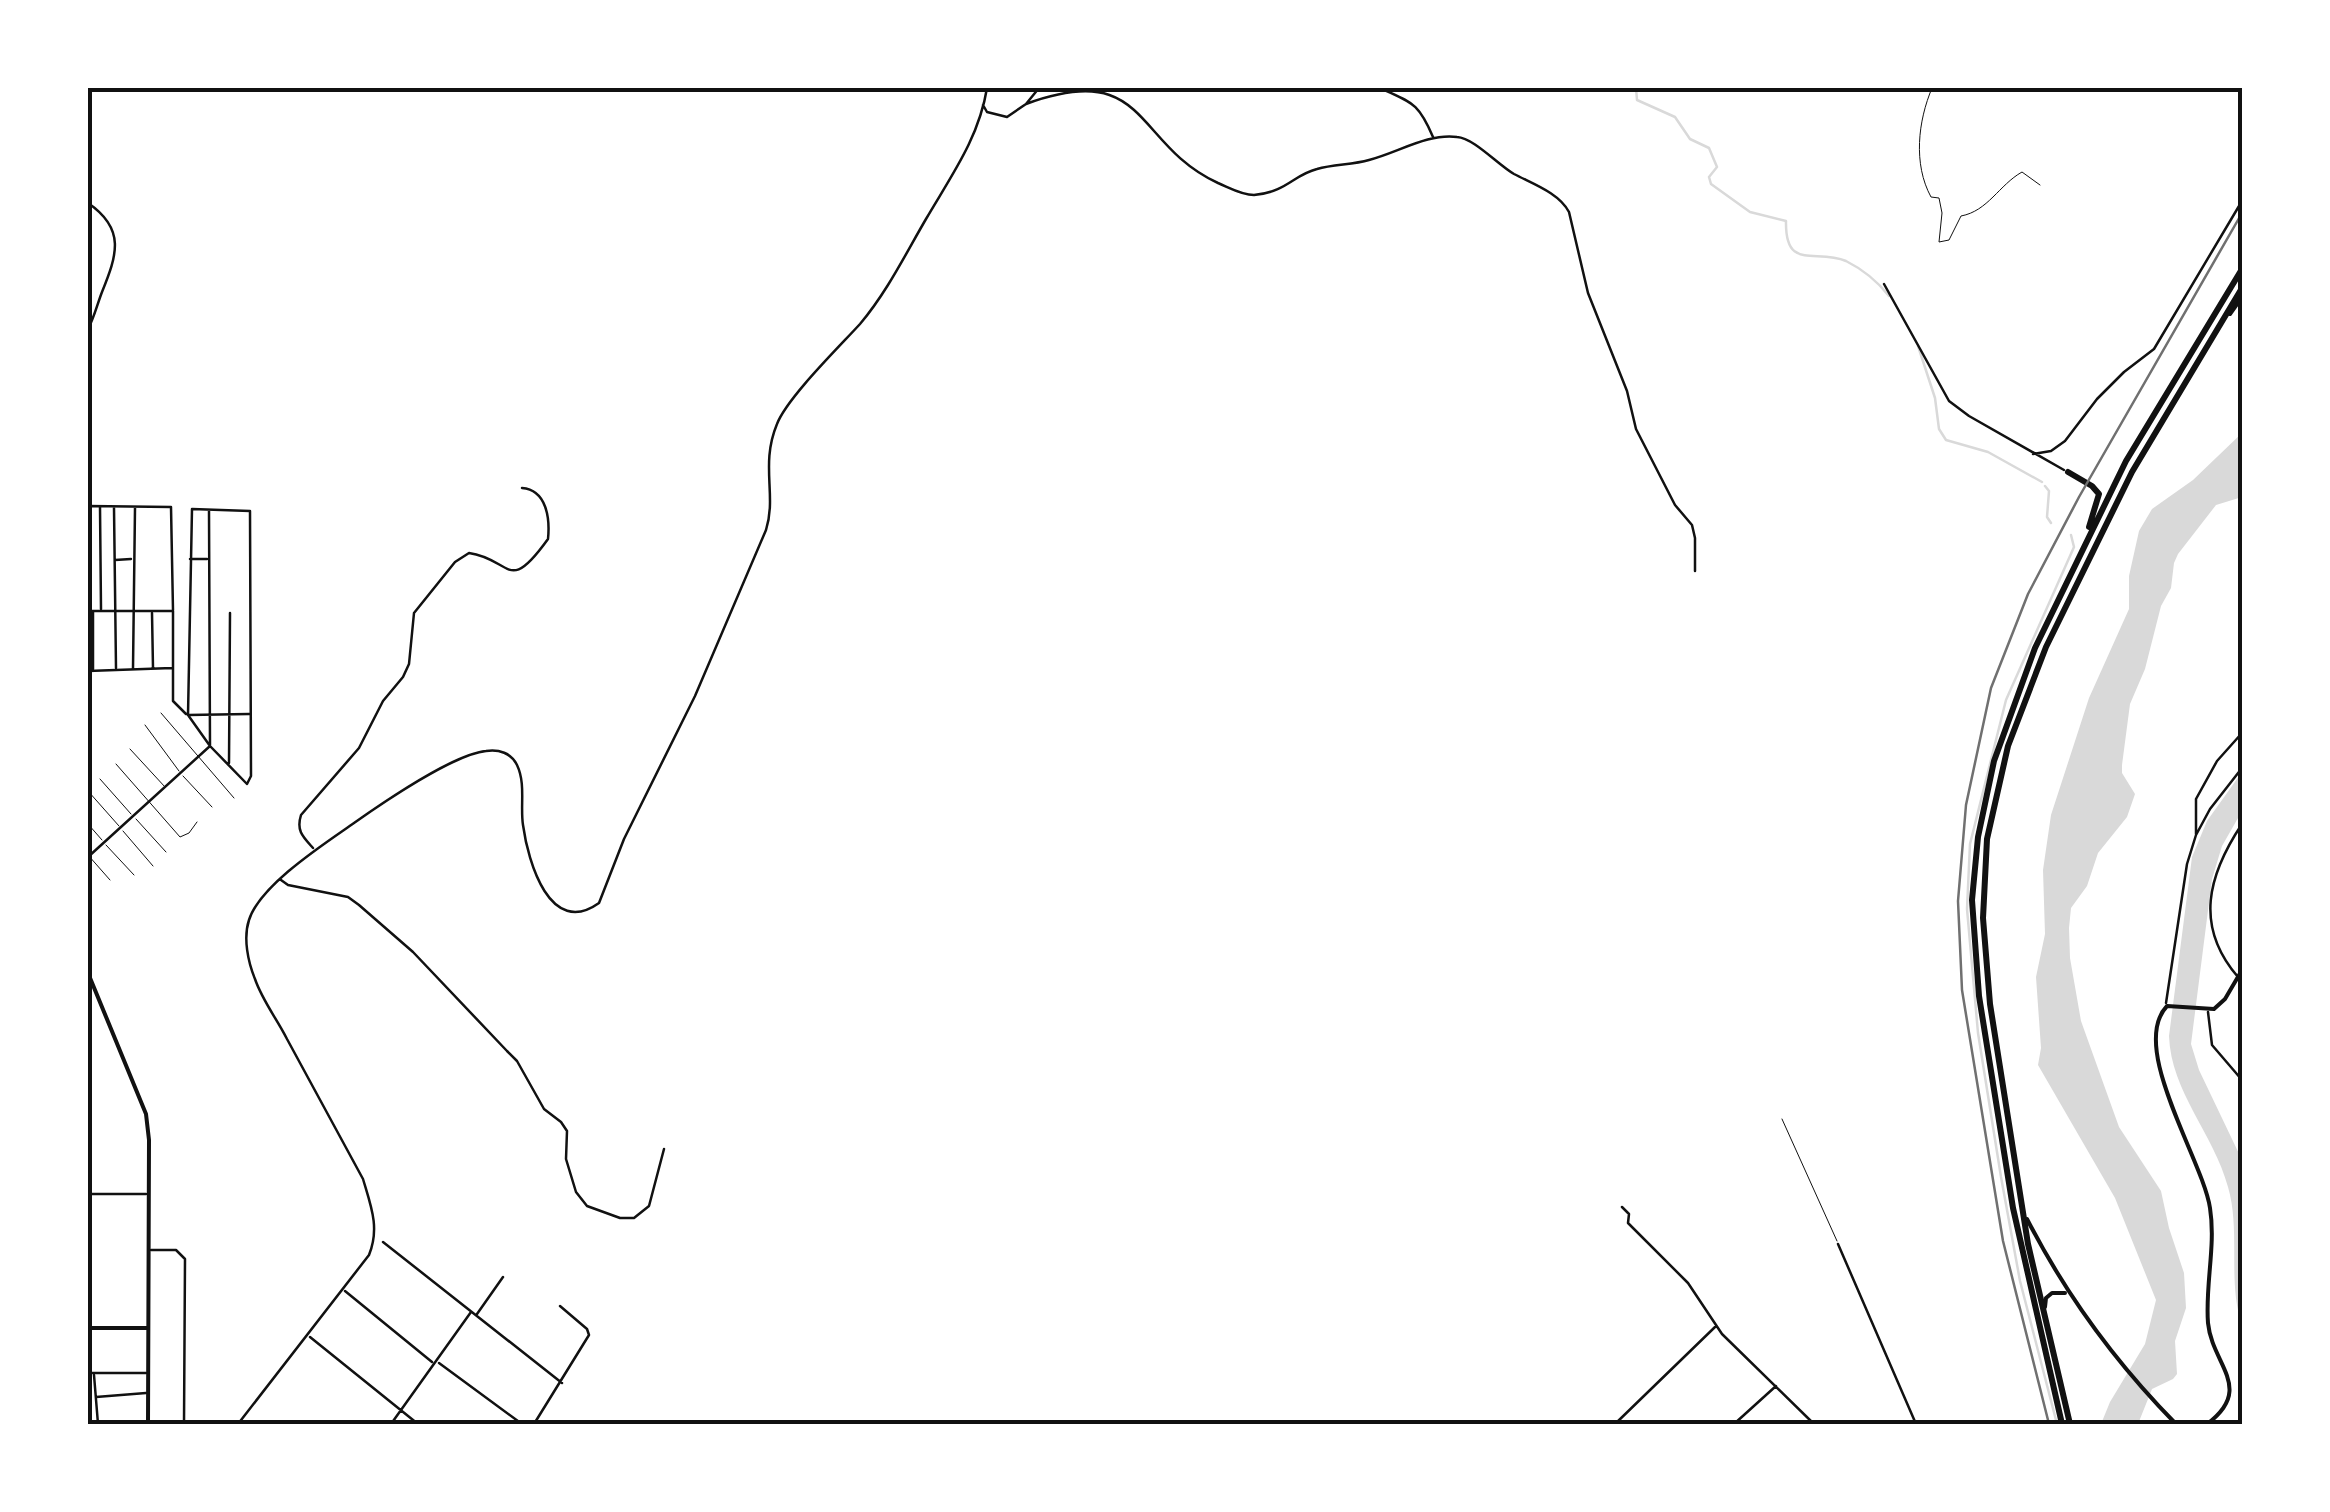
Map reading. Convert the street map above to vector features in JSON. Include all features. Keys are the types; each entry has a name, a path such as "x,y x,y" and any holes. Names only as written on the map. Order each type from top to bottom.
{"highway":[{"path":"2062,1424 2013,1208 1979,996 1972,900 1978,837 1994,761 2035,648 2118,477 2242,269"},
{"path":"2070,1424 2022,1210 1984,946 1984,865 1994,800 2020,711 2046,647 2132,472 2242,288"},
{"path":"2068,472 2092,486 2099,498 2089,534"},
{"path":"2092,486 2105,486 2118,477"}],"street":[{"path":"88,93 93,88"},
{"path":"238,1424 344,1290 375,1240 372,1210 362,1179 255,981 248,956 247,923 280,879 314,850 451,765 477,752 498,750 511,756 521,775 524,832 547,898 565,912 585,912 600,903 624,839 695,696 766,530 770,510 766,464 778,421 864,319 889,283 968,150 987,88"},
{"path":"983,104 987,112 1007,117 1026,104 1039,88"},
{"path":"1380,88 1418,106 1434,138"},
{"path":"1026,104 1067,91 1122,98 1156,130 1174,155 1202,176 1248,195 1279,190 1318,168 1369,160 1434,138 1466,139 1498,164 1563,200 1588,294 1627,392 1636,429 1676,505 1692,525 1696,538 1695,571"},
{"path":"2033,454 2051,450 2065,441 2110,385 2154,349 2242,201"},
{"path":"88,203 105,216 116,252 88,331"},
{"path":"1884,284 1948,401 2068,472"},
{"path":"2221,326 2242,297"},
{"path":"314,850 300,834 301,815 359,748 383,701 403,677 409,664 414,613 440,578 469,552 505,569 517,570 548,540 543,499 535,490 522,488"},
{"path":"173,668 90,671 88,506 171,507 173,612 173,668 172,701 188,714 210,746 247,784 252,776 251,514 248,510 190,510 188,714"},
{"path":"100,506 102,611"},
{"path":"114,506 116,668"},
{"path":"133,668 135,506"},
{"path":"88,856 210,746 209,510"},
{"path":"190,559 209,558"},
{"path":"114,560 133,559"},
{"path":"90,611 173,612"},
{"path":"152,611 154,668"},
{"path":"229,765 230,613"},
{"path":"188,714 251,714"},
{"path":"2196,835 2196,799 2218,761 2242,733"},
{"path":"2207,1424 2220,1414 2231,1385 2208,1322 2210,1209 2156,1052 2157,1021 2169,1006 2187,864 2196,835 2210,809 2242,768"},
{"path":"2238,977 2227,964 2213,933 2211,916 2216,867 2242,824"},
{"path":"280,879 288,885 359,904 413,952 507,1051 544,1109 566,1130 566,1159 576,1192 587,1206 620,1218 634,1218 648,1206 664,1150"},
{"path":"2169,1006 2208,1010 2225,999 2242,970"},
{"path":"88,973 142,1100 148,1136 148,1424"},
{"path":"2208,1010 2212,1046 2242,1075"},
{"path":"88,1194 148,1194"},
{"path":"1622,1207 1629,1214 1628,1222 1688,1284 1716,1326 1814,1424"},
{"path":"2022,1210 2070,1295 2120,1361 2176,1424"},
{"path":"383,1242 562,1383"},
{"path":"1838,1244 1916,1424"},
{"path":"148,1251 176,1250 185,1259 184,1424"},
{"path":"391,1424 503,1277"},
{"path":"344,1290 522,1424"},
{"path":"2044,1314 2046,1298 2052,1292 2070,1295"},
{"path":"534,1424 589,1335 560,1306"},
{"path":"1615,1424 1716,1326"},
{"path":"88,1328 148,1328"},
{"path":"309,1336 418,1424"},
{"path":"88,1374 148,1373"},
{"path":"94,1374 98,1424"},
{"path":"1734,1424 1777,1385"},
{"path":"88,1388 95,1388"},
{"path":"96,1397 148,1393"}],"lane":[{"path":"162,713 234,798"},
{"path":"144,726 212,807"},
{"path":"130,749 165,787"},
{"path":"116,764 180,837 190,833 198,822"},
{"path":"100,779 166,852"},
{"path":"88,791 153,866"},
{"path":"88,824 134,875"},
{"path":"88,856 110,880"},
{"path":"1782,1119 1838,1244"}],"path":[{"path":"1932,88 1918,139 1923,183 1931,197 1939,198 1939,242 1949,240 1961,216 1974,214 2007,181 2022,172 2040,185"}],"shaded area":[{"path":"2242,433 2242,497 2216,505 2178,554 2171,588 2161,606 2145,669 2130,704 2122,773 2135,794 2127,817 2098,853 2087,886 2071,908 2070,958 2081,1021 2119,1127 2161,1191 2184,1273 2186,1308 2175,1341 2177,1374 2152,1389 2138,1424 2101,1424 2145,1344 2156,1300 2115,1198 2038,1065 2041,1048 2036,977 2045,934 2043,870 2051,815 2089,698 2129,609 2129,576 2139,531 2152,509 2193,480"},
{"path":"2242,772 2242,811 2222,846 2212,879 2191,1044 2199,1070 2242,1160 2242,1325 2235,1291 2234,1221 2228,1187 2177,1076 2169,1036 2192,857 2207,821"}],"waterway":[{"path":"1636,88 1637,100 1675,117 1690,139 1709,148 1717,167 1709,177 1711,184 1750,212 1786,221 1787,237 1797,253 1846,261 1889,296"},
{"path":"1918,346 1935,398 1939,429 1946,440 1988,452 2042,482"},
{"path":"2045,486 2049,491 2047,517 2051,523"},
{"path":"2057,1424 2020,1281 2001,1177 1978,1033 1967,909 1970,844 2006,700 2074,547 2071,535"}],"railway":[{"path":"2049,1424 2003,1241 1962,990 1958,901 1966,805 1991,688 2028,594 2079,497 2242,213"}]}
